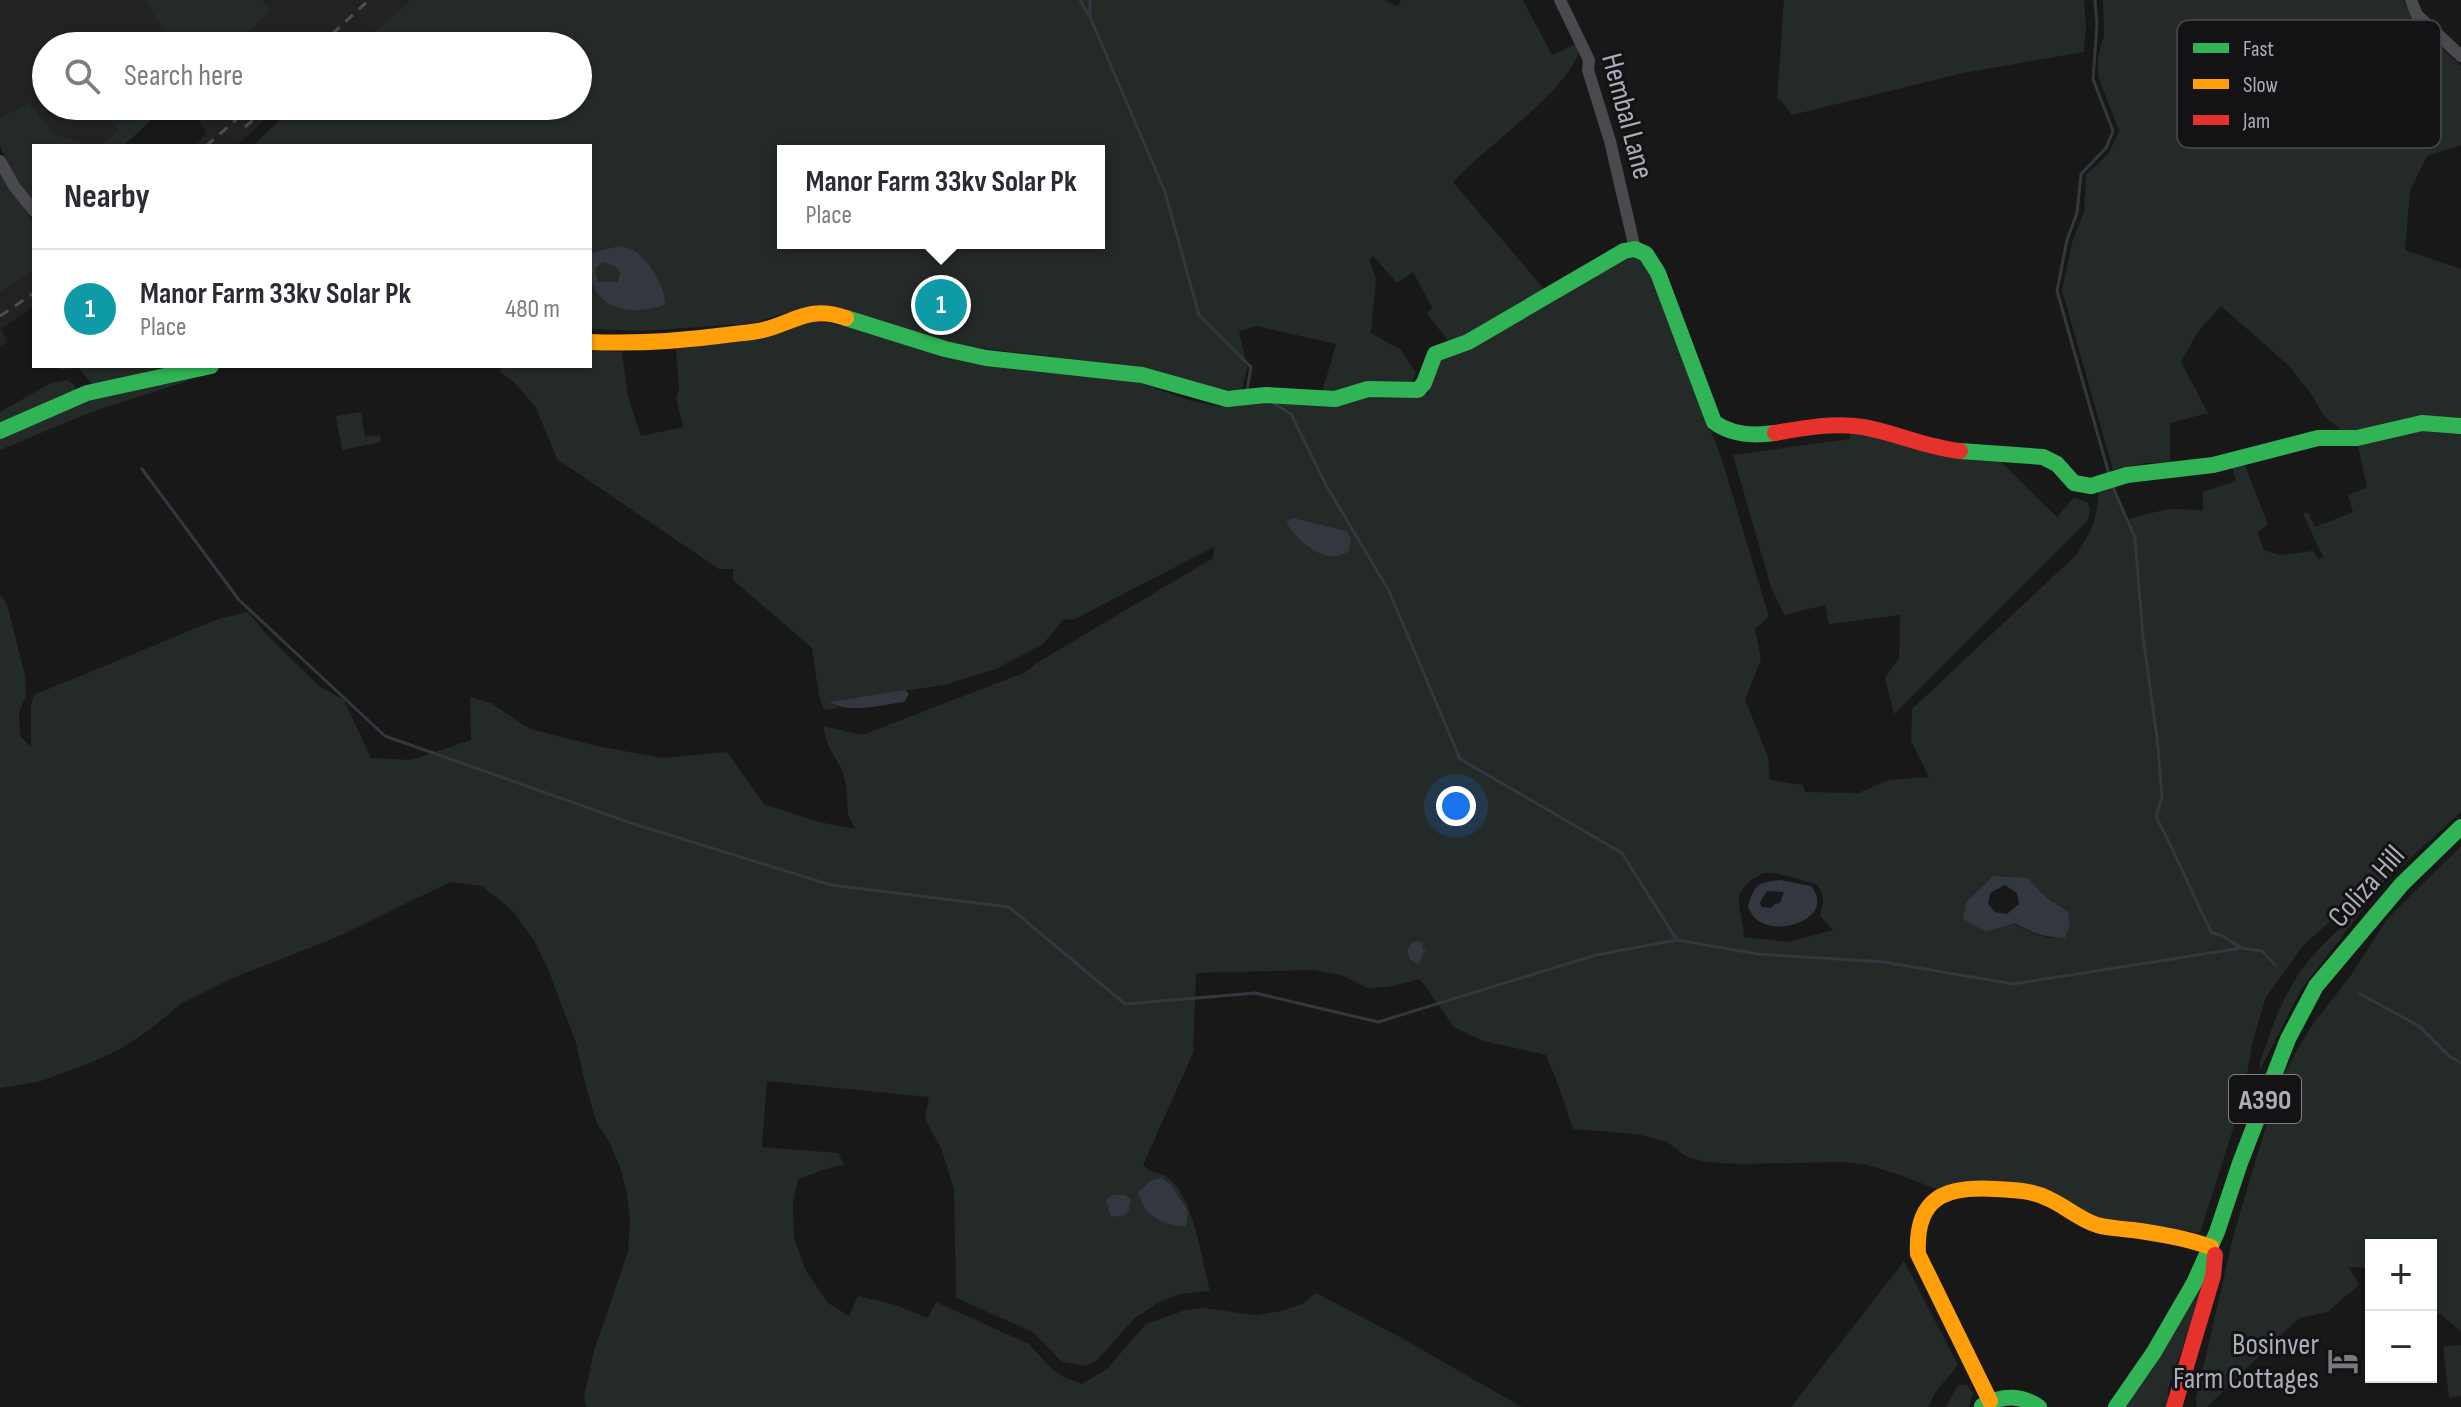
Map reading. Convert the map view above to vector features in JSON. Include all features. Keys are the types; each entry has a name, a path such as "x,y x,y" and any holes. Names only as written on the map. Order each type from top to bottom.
{"main road":[{"path":"592,342 629,344 704,338 764,330 805,314 835,314 945,349 986,358 1142,375 1227,399 1335,399 1368,389 1418,390 1424,383 1435,354 1468,342 1580,275 1624,251 1635,249 1646,254 1658,273 1714,422 1723,429 1743,434 1859,426 1933,448 2043,457 2057,464 2074,483 2091,486 2111,479 2213,465 2318,438 2357,438 2422,423 2461,426"},
{"path":"0,431 87,393 202,368"},
{"name":"Coliza Hill","path":"2211,1247 2288,1039 2316,986 2402,884 2461,827"},
{"path":"2039,1407 2021,1397 2006,1397 1986,1404 1918,1254 1916,1244 1920,1223 1930,1204 1939,1196 1967,1187 2028,1191 2050,1199 2098,1225 2184,1238 2211,1247 2216,1263 2174,1407"},
{"name":"A390","path":"2116,1407 2173,1320 2211,1247"}],"street":[{"name":"Hembal Lane","path":"1560,0 1589,60 1588,70 1610,141 1635,249"},
{"path":"2411,0 2422,20"},
{"path":"2441,37 2461,56"},
{"path":"0,161 32,208"}],"shaded area":[{"path":"0,0 144,0 165,32 32,32 32,107 29,103 0,117"},
{"path":"144,0 262,0 271,11 248,32 165,32"},
{"path":"262,0 410,0 375,32 248,32 271,11"},
{"path":"410,0 1384,0 1397,6 1401,0 1523,0 1552,55 1576,44 1579,51 1571,67 1542,102 1453,182 1544,289 1450,343 1427,314 1432,307 1413,272 1397,283 1373,256 1369,260 1376,279 1371,333 1401,350 1416,373 1412,383 1321,396 1336,344 1257,326 1239,331 1247,367 1242,390 1207,389 1144,368 963,346 795,311 755,323 643,331 592,329 592,144 254,144 280,120 592,120 592,32 375,32"},
{"path":"1784,0 2084,0 2084,52 1963,73 1792,115 1777,99"},
{"path":"2103,0 2403,0 2415,20 2177,20 2177,148 2441,148 2441,47 2461,66 2461,145 2427,156 2410,191 2405,250 2461,269 2461,419 2346,434 2324,416 2288,365 2221,306 2199,330 2181,362 2208,413 2170,423 2170,462 2145,463 2113,470 2062,290 2073,239 2084,213 2086,175 2109,153 2119,131 2098,76 2098,56 2104,36"},
{"path":"29,103 32,120 43,120 54,134 83,144 32,144 32,200 12,173 0,145 0,117"},
{"path":"43,120 112,120 118,130 102,144 79,144 54,134"},
{"path":"152,120 125,144 102,144 118,130 112,122"},
{"path":"265,120 238,144 195,144 207,133 199,121"},
{"path":"0,170 32,219 32,272 0,292"},
{"path":"620,246 633,250 645,260 663,290 665,305 643,310 621,308 611,305 596,291 592,281 592,253","holes":["602,262 615,266 620,272 618,282 598,282 595,269"]},
{"path":"1630,256 1641,258 1649,268 1723,463 1769,617 1755,629 1761,660 1745,699 1768,757 1770,780 1803,785 1805,792 1858,793 1889,780 1929,777 1911,741 1912,709 2076,555 2093,525 2099,491 2113,483 2128,519 2168,509 2203,510 2203,492 2236,481 2232,466 2244,463 2268,524 2257,533 2264,550 2279,555 2313,551 2318,559 2323,557 2303,514 2308,512 2315,527 2353,512 2348,495 2367,487 2357,442 2407,429 2461,428 2461,812 2380,886 2353,900 2302,947 2266,997 2253,1040 2242,1101 2200,1233 2102,1219 2041,1190 1939,1190 1867,1165 1844,1162 1706,1162 1687,1157 1667,1142 1637,1134 1573,1129 1546,1055 1483,1041 1454,1027 1420,979 1388,987 1368,988 1341,975 1313,970 1196,973 1193,1053 1143,1165 1165,1176 1183,1196 1195,1228 1210,1291 1179,1294 1156,1304 1134,1319 1096,1361 1087,1366 1062,1362 1033,1332 956,1298 954,1189 941,1148 925,1119 929,1097 767,1081 762,1147 838,1153 844,1165 798,1179 793,1204 794,1238 806,1271 828,1303 849,1316 858,1296 892,1304 928,1318 936,1302 1029,1344 1051,1368 1082,1384 1107,1369 1146,1324 1185,1310 1203,1308 1255,1315 1281,1311 1302,1304 1316,1293 1522,1407 589,1407 584,1397 594,1351 628,1252 630,1219 627,1194 609,1141 597,1124 576,1043 548,969 535,942 512,910 482,886 450,882 335,938 228,980 182,1003 119,1050 38,1082 0,1088 0,594 7,604 25,676 26,696 19,712 20,736 31,747 34,695 218,619 248,612 319,686 344,700 371,758 411,760 471,740 470,697 491,703 530,729 597,746 662,758 727,752 764,804 819,822 855,829 848,815 843,772 828,745 823,726 862,735 1026,672 1213,558 1214,547 1075,619 1063,620 1043,644 996,669 944,685 830,702 839,708 824,710 812,648 733,580 733,569 719,569 557,459 536,408 500,368 592,368 592,350 622,352 628,397 641,436 683,427 676,397 679,390 676,347 769,334 814,320 1137,382 1215,406 1429,394 1436,359","holes":["1763,873 1775,873 1816,884 1822,895 1820,916 1833,930 1788,942 1744,937 1740,894 1751,880","1993,876 2053,900 2064,938 2049,938 2031,932 1966,902"]},
{"path":"32,272 32,307 1,329 8,342 0,347 0,292"},
{"path":"79,368 167,368 92,384"},
{"path":"186,377 188,381 94,411 0,450 0,437 78,401"},
{"path":"68,380 76,392 0,424 0,412 51,383"},
{"path":"361,412 365,437 380,435 381,442 342,450 336,416"},
{"path":"1850,431 1999,460 2057,517 2074,497 2087,502 2090,508 2088,520 1894,714 1885,678 1899,658 1900,615 1829,624 1825,605 1784,615 1771,587 1733,455 1850,439"},
{"path":"1293,518 1346,531 1351,539 1349,551 1331,556 1313,550 1286,522"},
{"path":"905,690 909,694 904,702 856,708 829,702"},
{"path":"2461,846 2461,1331 2440,1314 2437,1315 2437,1239 2365,1239 2365,1268 2349,1267 2359,1285 2327,1312 2300,1318 2207,1407 2197,1407 2196,1399 2234,1233 2285,1072 2310,1028 2351,975 2388,918"},
{"path":"1993,876 2028,878 2042,894 2068,912 2070,924 2065,938 2038,934 2014,923 1986,932 1963,919 1966,902","holes":["2005,885 2017,893 2019,904 2007,914 1995,912 1988,904 1990,893"]},
{"path":"1780,880 1811,886 1817,897 1816,907 1801,922 1789,926 1765,924 1755,918 1748,907 1758,886","holes":["1767,891 1784,892 1780,903 1771,908 1761,907 1760,902"]},
{"path":"2365,907 2302,988 2260,1070 2274,1023 2297,977 2320,948"},
{"path":"1418,941 1423,943 1422,950 1426,949 1418,965 1410,959 1407,950"},
{"path":"1161,1178 1170,1184 1188,1211 1186,1226 1162,1222 1150,1213 1141,1200 1138,1192 1152,1180"},
{"path":"1112,1195 1125,1195 1131,1199 1125,1215 1111,1217 1106,1200"},
{"path":"1904,1261 1958,1365 1937,1390 1928,1407 1791,1407"},
{"path":"2209,1272 2167,1392 2170,1400 2166,1407 2126,1407"},
{"path":"2461,1345 2461,1396 2449,1398 2443,1347"},
{"path":"1958,1385 1967,1385 1973,1393 1969,1407 1946,1407"}],"waterway":[{"path":"1080,0 1088,14"},
{"path":"1090,0 1090,17 1165,192 1199,315 1251,367 1247,390"},
{"path":"2095,0 2097,25 2093,79 2113,131 2106,148 2081,174 2077,213 2067,240 2057,291 2109,474"},
{"path":"1273,403 1291,414 1326,485 1389,591 1460,759 1622,853 1677,940 1758,954 1884,962 2013,984 2242,948"},
{"path":"142,469 239,600 385,736 631,823 831,885 1009,907 1125,1004 1255,993 1378,1022 1596,955 1677,940"},
{"path":"2112,485 2135,538 2162,796 2156,817 2212,933 2242,948 2262,951 2275,965"},
{"path":"2360,994 2419,1026 2449,1056 2461,1063"}],"railway":[{"path":"334,32 369,0"},
{"path":"208,144 236,120"},
{"path":"245,127 253,120"},
{"path":"0,316 32,294"}],"traffic: fast":[{"path":"846,318 945,349 986,358 1142,375 1227,399 1266,395 1335,399 1368,389 1418,390 1424,383 1435,354 1468,342 1624,251 1635,249 1646,254 1658,273 1714,422 1743,434 1775,433"},
{"path":"0,431 87,393 202,368"},
{"path":"1960,451 2043,457 2057,464 2074,483 2091,486 2127,475 2213,465 2318,438 2357,438 2422,423 2461,426"},
{"path":"2116,1407 2154,1352 2194,1283 2217,1232 2288,1039 2316,986 2402,884 2461,827"},
{"path":"1982,1406 2011,1398 2039,1407"}],"traffic: slow":[{"path":"592,342 658,342 749,332 822,313 846,318"},
{"path":"1990,1401 1918,1254 1922,1220 1936,1199 1961,1190 2029,1192 2049,1199 2097,1225 2172,1237 2211,1247"}],"traffic: jam":[{"path":"1775,433 1819,426 1852,426 1960,451"},
{"path":"2174,1407 2213,1276 2215,1255"}],"place":[{"name":"Manor Farm 33kv Solar Pk","path":"941,305"},
{"name":"Bosinver Farm Cottages","path":"2343,1361"}]}
